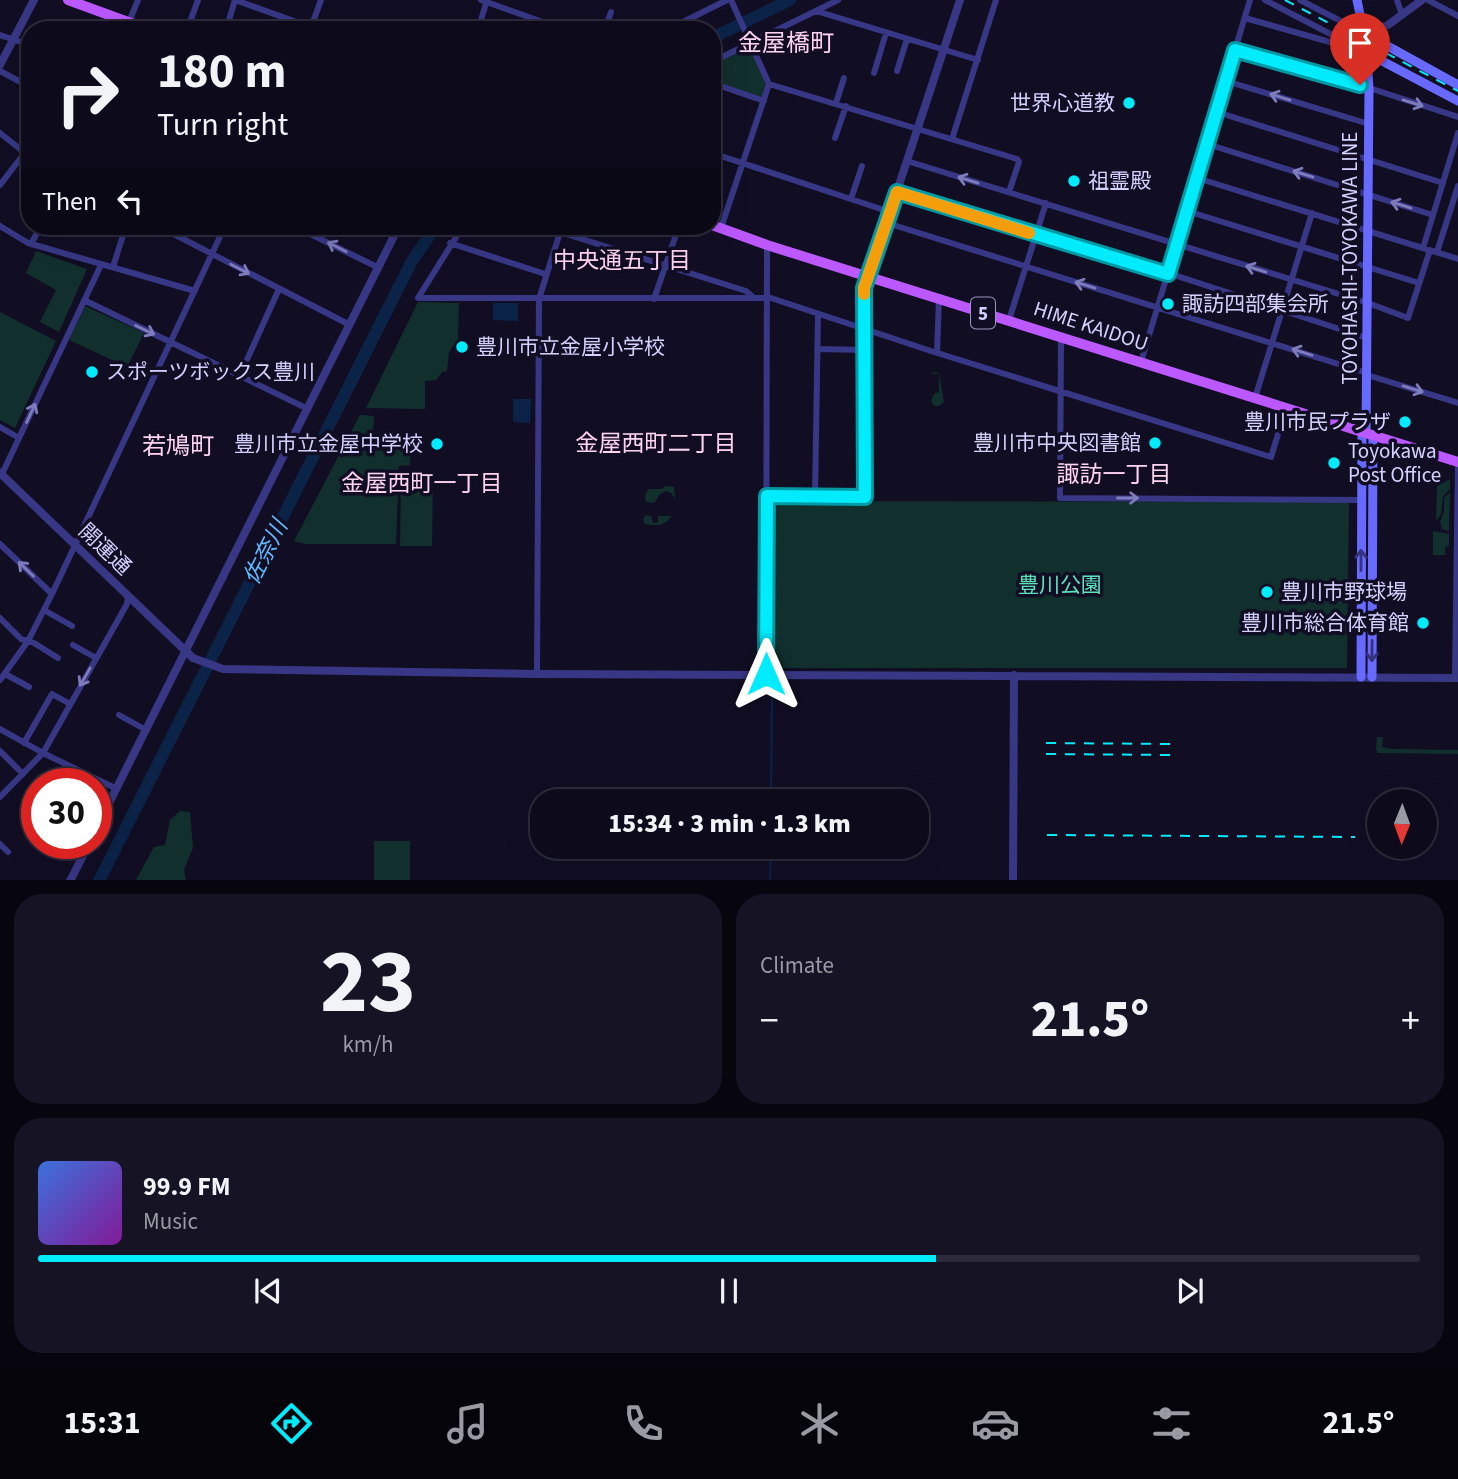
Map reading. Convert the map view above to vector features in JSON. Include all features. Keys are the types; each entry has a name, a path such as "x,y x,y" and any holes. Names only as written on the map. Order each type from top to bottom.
{"main road":[{"path":"68,0 125,21"},
{"name":"TOYOHASHI-TOYOKAWA LINE","path":"1357,0 1367,53 1369,89 1367,433"},
{"path":"1364,33 1458,85"},
{"path":"1367,53 1458,101"},
{"name":"HIME KAIDOU","path":"721,229 1458,462"},
{"path":"1361,677 1362,500 1367,433"},
{"path":"1367,433 1372,677"}],"street":[{"path":"23,21 34,0"},
{"path":"125,21 138,0"},
{"path":"190,21 198,0"},
{"path":"229,21 235,0 291,21"},
{"path":"315,21 321,0"},
{"path":"686,21 729,0 769,84 743,164 721,215"},
{"path":"721,56 749,39 838,0"},
{"path":"767,496 865,497 864,288 960,0"},
{"path":"952,139 996,0"},
{"path":"1141,362 1250,0"},
{"path":"1265,0 1367,53"},
{"path":"1300,0 1364,33 1388,25 1422,0"},
{"path":"1396,0 1402,15"},
{"path":"1428,0 1458,16"},
{"path":"480,21 485,1 540,21"},
{"path":"816,11 978,60"},
{"path":"608,21 611,12"},
{"path":"1245,18 1337,44 1351,44"},
{"path":"0,65 21,25"},
{"path":"874,73 886,33"},
{"path":"0,35 21,43"},
{"path":"897,71 907,39"},
{"path":"1235,50 1458,117"},
{"path":"0,71 21,82"},
{"path":"836,103 844,78"},
{"path":"1226,81 1369,124"},
{"path":"769,84 1017,159 1019,162 1009,192"},
{"path":"721,86 764,101"},
{"path":"835,138 846,106"},
{"path":"907,161 1368,303 1408,318 1430,250 1448,215 1458,186 1217,112"},
{"path":"0,133 21,150"},
{"path":"1430,250 1433,215 1458,133"},
{"path":"1207,144 1433,215"},
{"path":"721,156 891,212"},
{"path":"0,185 21,162"},
{"path":"851,199 862,166"},
{"path":"1197,178 1458,259"},
{"path":"897,192 1367,338"},
{"path":"1009,320 1046,203"},
{"path":"1187,211 1419,283"},
{"path":"1255,398 1312,214"},
{"path":"1448,215 1458,217"},
{"path":"887,223 1273,343 1458,404"},
{"path":"0,226 31,244 195,291"},
{"path":"31,244 36,235"},
{"path":"113,267 123,235"},
{"path":"175,235 350,325"},
{"path":"0,680 28,642 52,594 221,235"},
{"path":"312,235 379,268"},
{"path":"112,799 395,235"},
{"path":"456,235 418,298 767,298 1271,457 1286,408"},
{"path":"559,235 539,299 537,674 1457,678 1458,462"},
{"path":"578,235 746,291 754,298"},
{"path":"654,299 676,235"},
{"path":"450,243 545,274"},
{"path":"766,674 767,245"},
{"path":"1,473 101,265"},
{"path":"240,374 279,289"},
{"path":"937,353 939,297"},
{"path":"84,300 308,409"},
{"path":"815,497 818,314"},
{"path":"1061,337 1059,498 1362,500"},
{"path":"817,349 866,350"},
{"path":"0,427 19,438"},
{"name":"開運通","path":"1,473 196,660 223,669 537,674"},
{"path":"0,544 52,594"},
{"path":"29,768 43,753 127,604 128,596"},
{"path":"44,610 72,626"},
{"path":"0,618 21,639 58,658"},
{"path":"73,645 96,658"},
{"path":"5,674 29,687"},
{"path":"1013,880 1014,675"},
{"path":"24,743 51,694 70,704"},
{"path":"119,715 146,730"},
{"path":"0,729 117,789"},
{"path":"0,751 21,772"},
{"path":"0,797 21,776"},
{"path":"0,844 8,852"},
{"path":"70,880 81,859"}],"green space":[{"path":"750,48 766,83 762,96 721,83 721,61"},
{"path":"36,251 87,269 59,332 40,322 56,290 26,273"},
{"path":"418,302 459,303 458,339 449,352 447,371 442,372 436,380 425,381 425,409 366,408"},
{"path":"85,306 144,333 127,367 69,340"},
{"path":"0,312 56,341 15,428 0,420"},
{"path":"939,373 944,402 939,406 934,406 931,401 934,394 939,392 939,374 931,374"},
{"path":"360,415 374,416 373,434 410,435 410,465 399,466 396,544 305,544 294,541"},
{"path":"1406,462 1443,474 1436,478 1423,475 1401,480 1401,470 1406,470"},
{"path":"401,473 433,474 432,546 400,546"},
{"path":"1450,479 1450,489 1443,496 1441,514 1436,521 1437,486"},
{"path":"665,486 674,487 675,499 666,491 660,494 654,503 646,502 645,495 649,489 662,489"},
{"path":"1450,492 1449,531 1442,529 1440,522 1444,512 1444,498"},
{"name":"豊川公園","path":"772,501 1349,502 1347,668 773,668"},
{"path":"645,515 651,516 653,523 658,523 658,516 671,516 663,523 653,525 645,524"},
{"path":"1433,531 1449,534 1449,546 1445,547 1445,555 1433,555"},
{"path":"1377,737 1383,737 1382,747 1391,749 1458,750 1458,754 1378,753"},
{"path":"180,811 190,812 193,848 184,869 186,880 136,880 154,847 165,845 170,820"},
{"path":"374,841 410,841 410,880 374,880"}],"water":[{"path":"493,303 518,303 518,321 493,320"},
{"path":"513,399 531,399 530,423 513,422"}],"waterway":[{"name":"佐奈川","path":"721,34 790,0"},
{"name":"佐奈川","path":"100,880 412,261 430,235"},
{"path":"771,789 772,693"},
{"path":"770,880 771,859"}],"railway":[{"path":"1285,0 1458,91"},
{"path":"1046,743 1172,744"},
{"path":"1046,754 1172,755"},
{"path":"1047,835 1355,837"}],"slow traffic":[{"path":"864,294 897,192 1029,233"}],"place":[{"name":"世界心道教","path":"1129,103"},
{"name":"祖霊殿","path":"1074,181"},
{"name":"諏訪四部集会所","path":"1168,304"},
{"name":"豊川市立金屋小学校","path":"462,347"},
{"name":"スポーツボックス豊川","path":"92,372"},
{"name":"豊川市民プラザ","path":"1405,422"},
{"name":"豊川市中央図書館","path":"1155,443"},
{"name":"豊川市立金屋中学校","path":"437,444"},
{"name":"Toyokawa Post Office","path":"1334,463"},
{"name":"豊川市野球場","path":"1267,592"},
{"name":"豊川市総合体育館","path":"1423,623"}],"district":[{"name":"金屋橋町","path":"786,43"},
{"name":"中央通五丁目","path":"622,260"},
{"name":"金屋西町二丁目","path":"656,443"},
{"name":"若鳩町","path":"178,446"},
{"name":"諏訪一丁目","path":"1114,474"},
{"name":"金屋西町一丁目","path":"422,483"}],"route":[{"path":"766,674 767,496 865,497 864,288 897,192 1168,274 1235,50 1360,85"}]}
